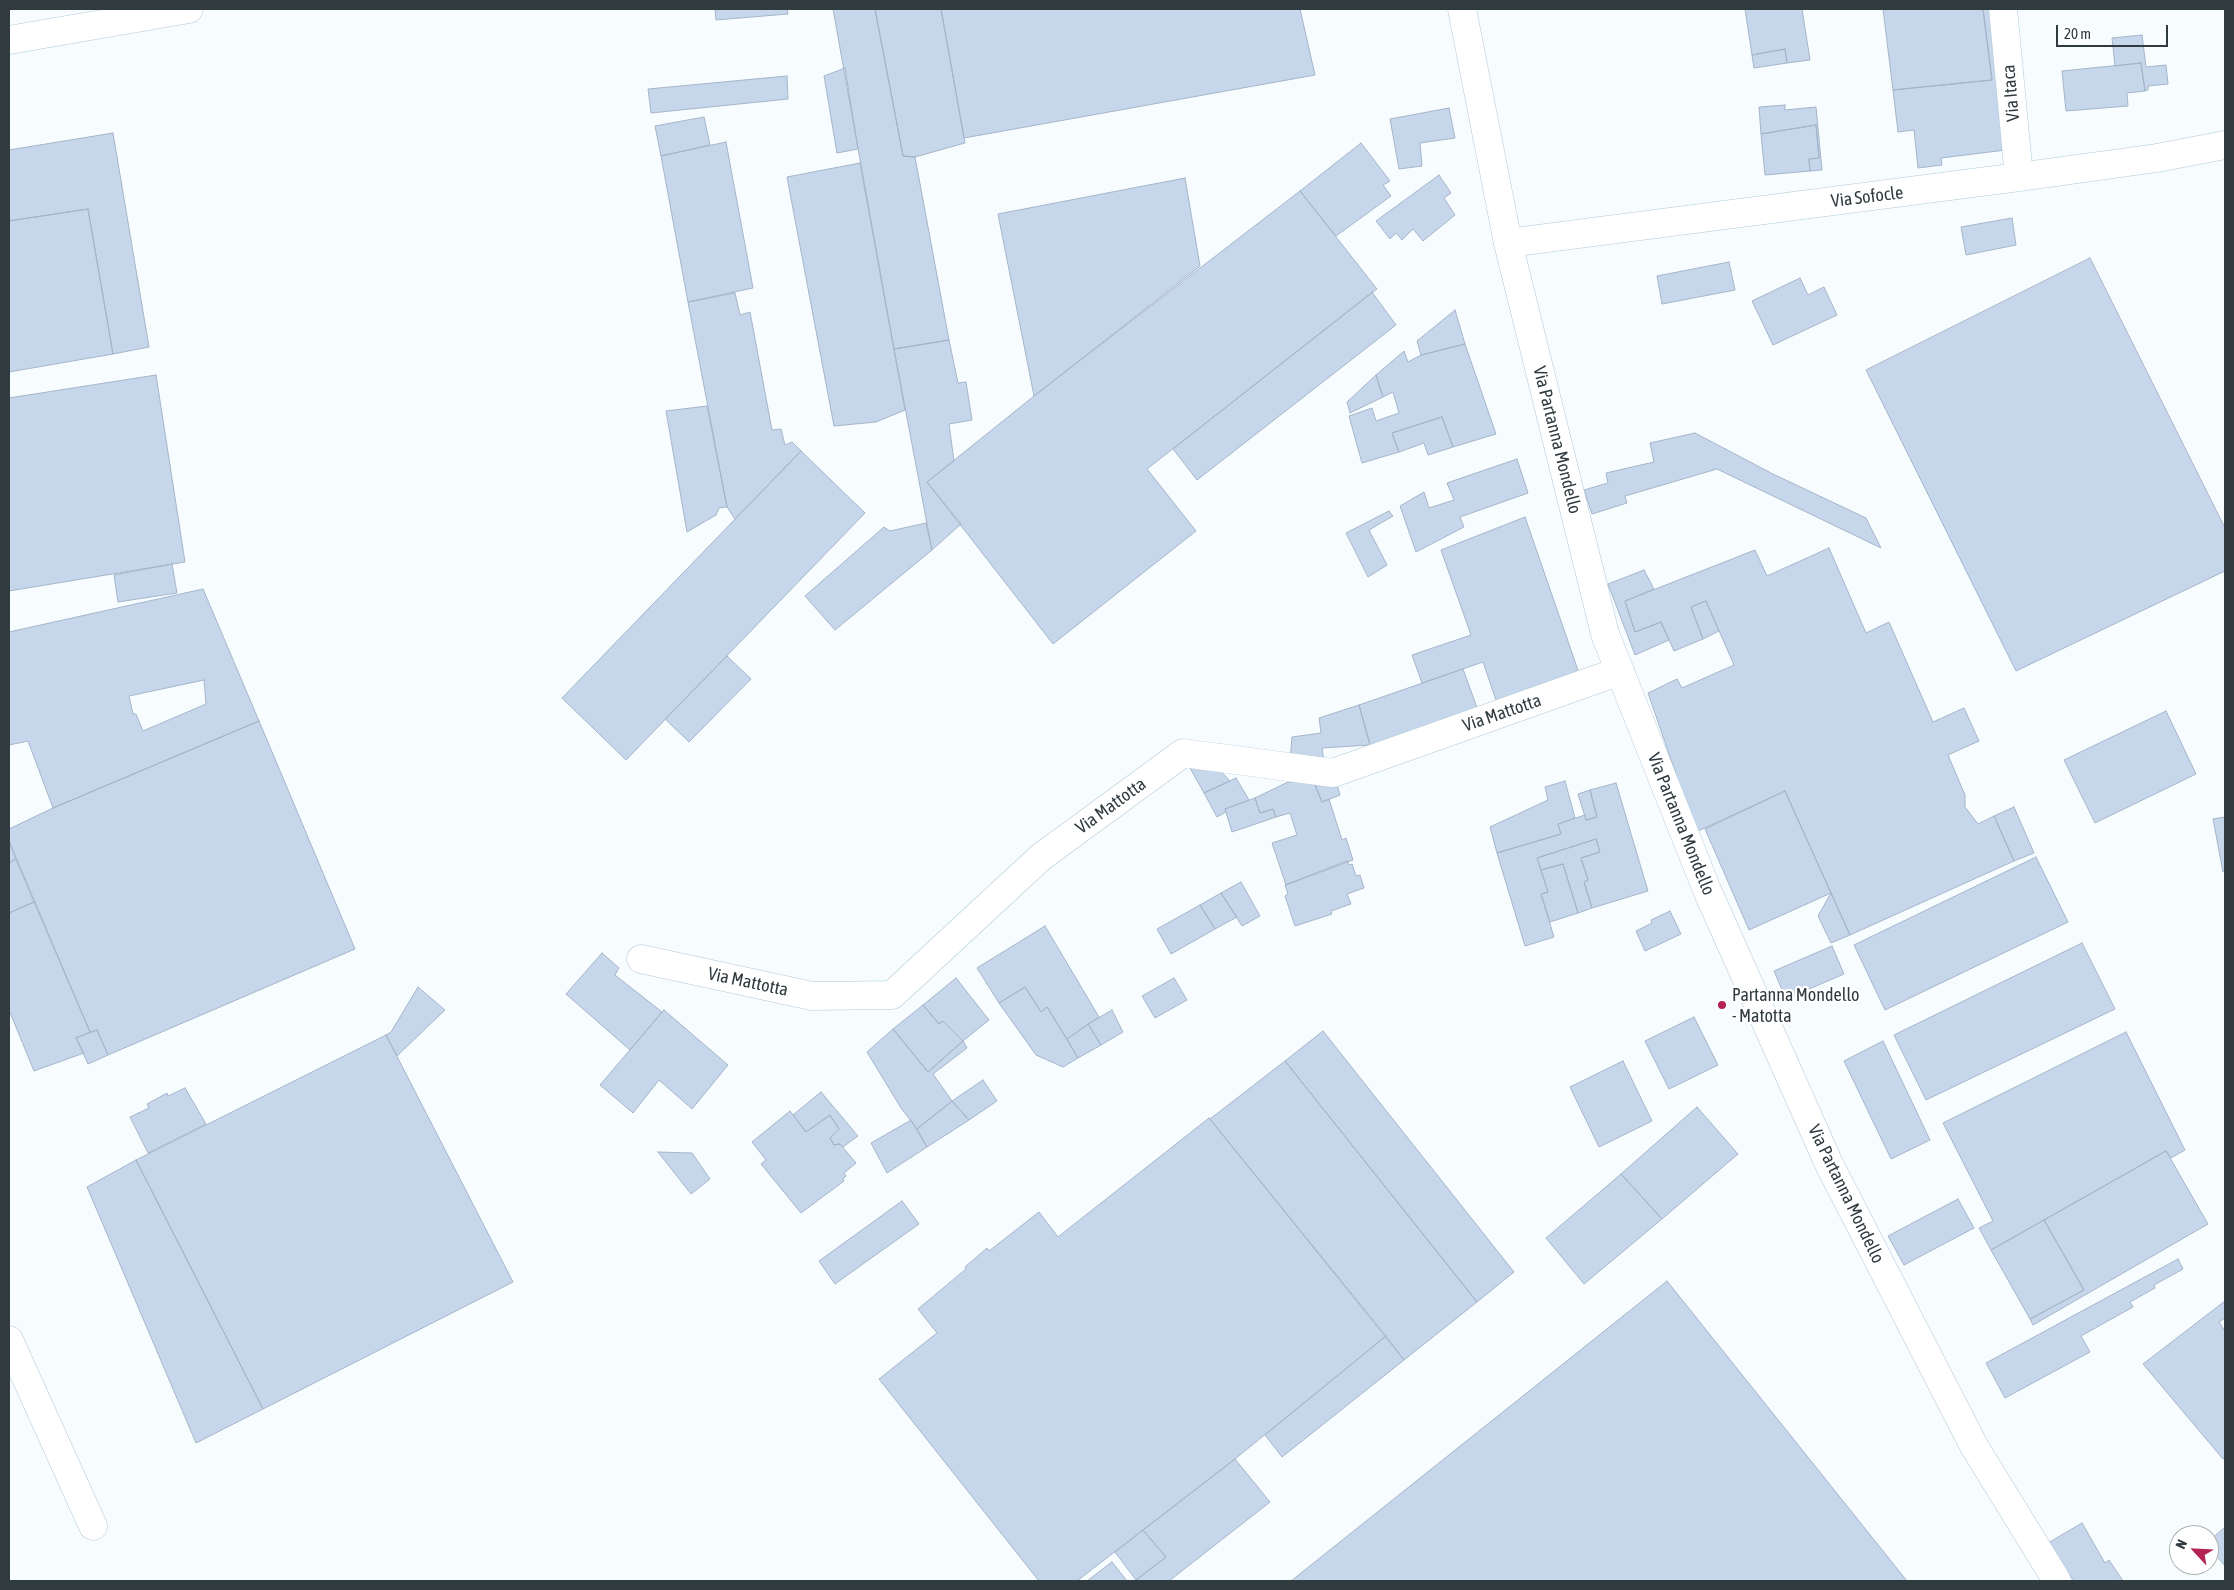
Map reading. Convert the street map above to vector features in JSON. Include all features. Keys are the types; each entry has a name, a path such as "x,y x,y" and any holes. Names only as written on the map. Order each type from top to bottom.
{"street":[{"path":"9,40 189,9"},
{"name":"Via Partanna Mondello","path":"1462,9 1508,243 1605,634 1707,890 1829,1164 1974,1446 2057,1581"},
{"name":"Via Itaca","path":"2004,9 2019,177"},
{"name":"Via Sofocle","path":"1508,243 2019,177 2157,158 2225,145"},
{"name":"Via Mattotta","path":"641,959 812,996 892,995 1041,858 1183,753 1333,773 1620,671"},
{"path":"9,1340 93,1526"}],"building":[{"path":"715,9 787,9 788,14 716,20"},
{"path":"833,9 875,9 903,156 915,157 949,340 894,349"},
{"path":"875,9 941,9 965,143 915,157 903,156"},
{"path":"941,9 1300,9 1315,75 964,138"},
{"path":"1745,9 1802,9 1810,60 1787,63 1785,49 1752,55"},
{"path":"1883,9 1983,9 1992,80 1893,90"},
{"path":"1983,9 1997,9 2014,149 1941,158 1942,165 1918,168 1914,130 1898,132 1893,90 1992,80"},
{"path":"2142,35 2146,67 2166,65 2168,84 2148,86 2148,90 2145,91 2141,63 2115,66 2112,38"},
{"path":"1785,49 1787,63 1754,68 1752,55"},
{"path":"2141,63 2145,91 2127,93 2128,106 2066,111 2062,71"},
{"path":"845,68 858,149 837,153 824,76"},
{"path":"787,76 788,99 651,113 648,89"},
{"path":"1785,105 1785,110 1816,107 1822,170 1810,171 1809,159 1819,158 1816,125 1761,134 1759,107"},
{"path":"1449,108 1455,138 1420,143 1422,166 1399,169 1390,119"},
{"path":"704,117 710,145 661,156 655,126"},
{"path":"1816,125 1819,158 1809,159 1810,171 1765,175 1761,134"},
{"path":"113,133 149,347 113,354 88,209 9,221 9,150"},
{"path":"726,142 753,288 688,302 661,156"},
{"path":"1361,143 1390,181 1383,185 1391,196 1336,236 1300,191"},
{"path":"860,163 905,410 876,422 834,426 787,177"},
{"path":"1439,175 1451,193 1444,198 1455,215 1423,241 1413,229 1402,240 1396,233 1390,239 1376,221"},
{"path":"1185,178 1200,266 1034,396 998,214"},
{"path":"1300,191 1377,289 1147,469 1196,531 1053,644 927,482 1034,396"},
{"path":"88,209 113,354 9,372 9,221"},
{"path":"2012,218 2016,245 1966,255 1961,227"},
{"path":"2090,258 2225,528 2225,571 2016,671 1866,370"},
{"path":"1729,262 1735,290 1662,304 1657,276"},
{"path":"1800,278 1808,295 1824,287 1837,315 1773,345 1752,301"},
{"path":"1372,292 1396,325 1197,480 1173,449"},
{"path":"735,293 740,315 750,312 772,430 781,429 785,445 792,442 801,451 735,519 727,507 688,302"},
{"path":"1455,310 1465,344 1421,355 1417,341"},
{"path":"949,340 958,383 966,382 972,420 949,424 954,461 927,482 961,524 932,550 894,349"},
{"path":"1465,344 1496,434 1453,447 1442,417 1392,433 1399,452 1362,463 1349,416 1372,408 1376,421 1399,413 1393,392 1383,397 1376,375 1404,351 1408,362 1421,355"},
{"path":"156,375 185,562 9,591 9,398"},
{"path":"1376,375 1383,397 1350,413 1347,402"},
{"path":"707,406 727,507 719,508 716,515 687,532 666,411"},
{"path":"1442,417 1453,447 1428,455 1424,443 1399,452 1392,433"},
{"path":"1695,433 1773,474 1866,518 1881,548 1717,469 1625,496 1627,503 1592,514 1584,490 1608,483 1606,473 1654,462 1650,443"},
{"path":"801,451 865,513 626,760 562,698"},
{"path":"1517,459 1528,493 1460,517 1464,527 1416,552 1400,506 1424,492 1429,508 1454,500 1447,483"},
{"path":"1389,511 1393,516 1369,530 1387,565 1368,577 1346,533"},
{"path":"1525,517 1580,676 1498,706 1483,662 1422,683 1412,655 1471,635 1441,550"},
{"path":"926,523 932,550 835,630 805,596 884,527 890,531"},
{"path":"1829,548 1866,633 1889,622 1933,722 1964,708 1979,741 1948,755 1965,795 1965,807 1978,824 1994,816 2014,861 1850,935 1785,791 1696,832 1648,693 1677,679 1682,688 1734,665 1706,601 1691,607 1703,639 1674,651 1661,622 1635,632 1625,601 1755,550 1767,576"},
{"path":"172,564 177,593 118,602 114,575"},
{"path":"1644,570 1654,589 1625,601 1635,632 1661,622 1669,640 1635,655 1608,584"},
{"path":"203,589 259,721 53,808 28,741 9,745 9,632","holes":["204,680 206,704 143,731 136,714 133,714 129,696"]},
{"path":"1706,601 1719,631 1703,639 1691,607"},
{"path":"727,656 751,679 689,742 665,719"},
{"path":"1463,669 1479,713 1372,752 1359,705"},
{"path":"1359,705 1370,745 1322,748 1324,761 1290,762 1292,737 1321,733 1319,718"},
{"path":"2166,711 2196,774 2095,823 2064,760"},
{"path":"259,721 355,949 108,1055 97,1030 90,1032 9,841 9,829 53,808"},
{"path":"1214,764 1230,781 1204,793 1190,768"},
{"path":"1236,778 1249,800 1225,809 1226,812 1217,817 1204,793"},
{"path":"1335,778 1340,795 1322,802 1313,780"},
{"path":"1313,780 1322,802 1329,799 1342,840 1346,838 1353,860 1286,885 1272,843 1297,835 1290,813 1276,817 1273,809 1260,813 1255,798 1288,782"},
{"path":"1565,781 1575,818 1558,824 1561,834 1497,853 1490,827 1548,800 1545,787"},
{"path":"1616,783 1648,891 1592,908 1584,882 1588,880 1581,858 1600,852 1596,839 1537,858 1548,892 1541,894 1554,937 1525,946 1497,853 1561,834 1558,824 1585,815 1586,820 1597,817 1590,790"},
{"path":"1590,790 1597,817 1586,820 1578,794"},
{"path":"1785,791 1831,893 1749,930 1705,829"},
{"path":"1255,798 1260,813 1273,809 1276,817 1232,832 1225,809"},
{"path":"2014,807 2034,853 2014,861 1994,816"},
{"path":"2225,817 2225,871 2223,872 2213,819"},
{"path":"1596,839 1600,852 1581,858 1588,880 1584,882 1592,908 1578,913 1563,864 1541,870 1537,858"},
{"path":"9,841 16,859 9,863"},
{"path":"2036,857 2068,922 1885,1010 1854,945"},
{"path":"16,859 34,902 9,913 9,863"},
{"path":"1347,861 1349,865 1352,864 1356,876 1360,875 1364,888 1347,894 1351,904 1331,911 1332,914 1295,926 1285,896 1288,894 1285,885"},
{"path":"1563,864 1578,913 1550,922 1541,894 1548,892 1541,870"},
{"path":"1241,882 1260,916 1242,926 1221,893"},
{"path":"1221,893 1237,917 1215,929 1200,905"},
{"path":"1831,893 1850,935 1831,943 1818,916"},
{"path":"34,902 90,1032 76,1038 84,1053 34,1071 9,1010 9,913"},
{"path":"1200,905 1215,929 1171,954 1157,929"},
{"path":"1670,911 1681,934 1645,951 1636,931 1652,923 1651,920"},
{"path":"1045,926 1099,1017 1067,1039 1047,1007 1041,1012 1025,987 999,1003 977,968"},
{"path":"2082,943 2115,1009 1926,1100 1894,1035"},
{"path":"1832,946 1844,974 1786,999 1774,971"},
{"path":"602,953 619,968 615,975 662,1012 630,1050 566,994"},
{"path":"956,978 989,1020 963,1041 943,1021 939,1024 923,1005"},
{"path":"1174,978 1187,1000 1155,1018 1142,996"},
{"path":"418,987 445,1010 397,1056 386,1035 391,1032"},
{"path":"1025,987 1041,1012 1047,1007 1078,1058 1063,1067 1036,1055 999,1003"},
{"path":"923,1005 939,1024 943,1021 963,1041 928,1072 893,1029"},
{"path":"664,1010 728,1065 692,1109 659,1080 633,1113 600,1085"},
{"path":"1112,1010 1123,1032 1101,1045 1088,1024"},
{"path":"1694,1017 1718,1065 1669,1089 1645,1041"},
{"path":"1088,1024 1101,1045 1078,1058 1067,1039"},
{"path":"893,1029 928,1072 963,1041 967,1048 933,1074 952,1101 917,1129 901,1108 867,1052"},
{"path":"97,1030 108,1055 88,1064 76,1038"},
{"path":"1323,1031 1514,1272 1477,1302 1285,1061"},
{"path":"2126,1032 2185,1150 2171,1158 2166,1151 1991,1250 1979,1228 1993,1221 1943,1123"},
{"path":"386,1035 513,1282 263,1409 136,1160"},
{"path":"1883,1041 1930,1140 1891,1159 1844,1061"},
{"path":"1285,1061 1477,1302 1404,1360 1210,1119"},
{"path":"1623,1061 1652,1121 1599,1147 1570,1087"},
{"path":"983,1080 997,1101 969,1120 952,1101"},
{"path":"185,1088 206,1124 148,1153 130,1117 149,1108 147,1104 167,1093 168,1096"},
{"path":"821,1092 858,1136 843,1147 840,1144 834,1145 830,1138 839,1129 830,1115 806,1132 793,1115"},
{"path":"952,1101 969,1120 927,1147 917,1129"},
{"path":"1697,1107 1738,1154 1662,1219 1621,1174"},
{"path":"790,1111 806,1132 830,1115 839,1129 830,1138 834,1145 840,1144 856,1163 844,1173 846,1176 843,1179 844,1181 801,1213 761,1164 766,1160 752,1142"},
{"path":"1209,1118 1386,1336 1235,1459 1077,1581 1039,1581 879,1379 937,1333 918,1309 966,1269 965,1267 987,1248 989,1251 1039,1212 1058,1237"},
{"path":"911,1120 927,1147 887,1173 871,1143"},
{"path":"2166,1151 2208,1224 2033,1325 2030,1319 2084,1290 2044,1220"},
{"path":"658,1152 692,1153 710,1179 691,1194"},
{"path":"136,1160 263,1409 196,1443 87,1187"},
{"path":"1621,1174 1662,1219 1584,1284 1546,1238"},
{"path":"1958,1199 1974,1228 1904,1265 1888,1236"},
{"path":"902,1201 919,1224 835,1284 819,1261"},
{"path":"2044,1220 2084,1290 2030,1319 1991,1250"},
{"path":"2178,1259 2183,1269 2154,1285 2155,1288 2130,1302 2133,1307 2081,1336 2090,1352 2005,1398 1986,1363"},
{"path":"1667,1281 1907,1581 1291,1581"},
{"path":"2225,1301 2225,1457 2223,1459 2143,1364"},
{"path":"2225,1318 2225,1331 2219,1322"},
{"path":"1386,1336 1404,1360 1282,1457 1265,1435"},
{"path":"1235,1459 1270,1502 1169,1581 1136,1580 1166,1557 1143,1530"},
{"path":"2082,1523 2105,1563 2109,1560 2123,1581 2074,1581 2048,1543"},
{"path":"2225,1527 2225,1566 2219,1559 2219,1532"},
{"path":"1143,1530 1166,1557 1136,1580 1115,1552"},
{"path":"1112,1562 1127,1581 1087,1581"}],"place":[{"name":"Partanna Mondello - Matotta","path":"1722,1005"}]}
